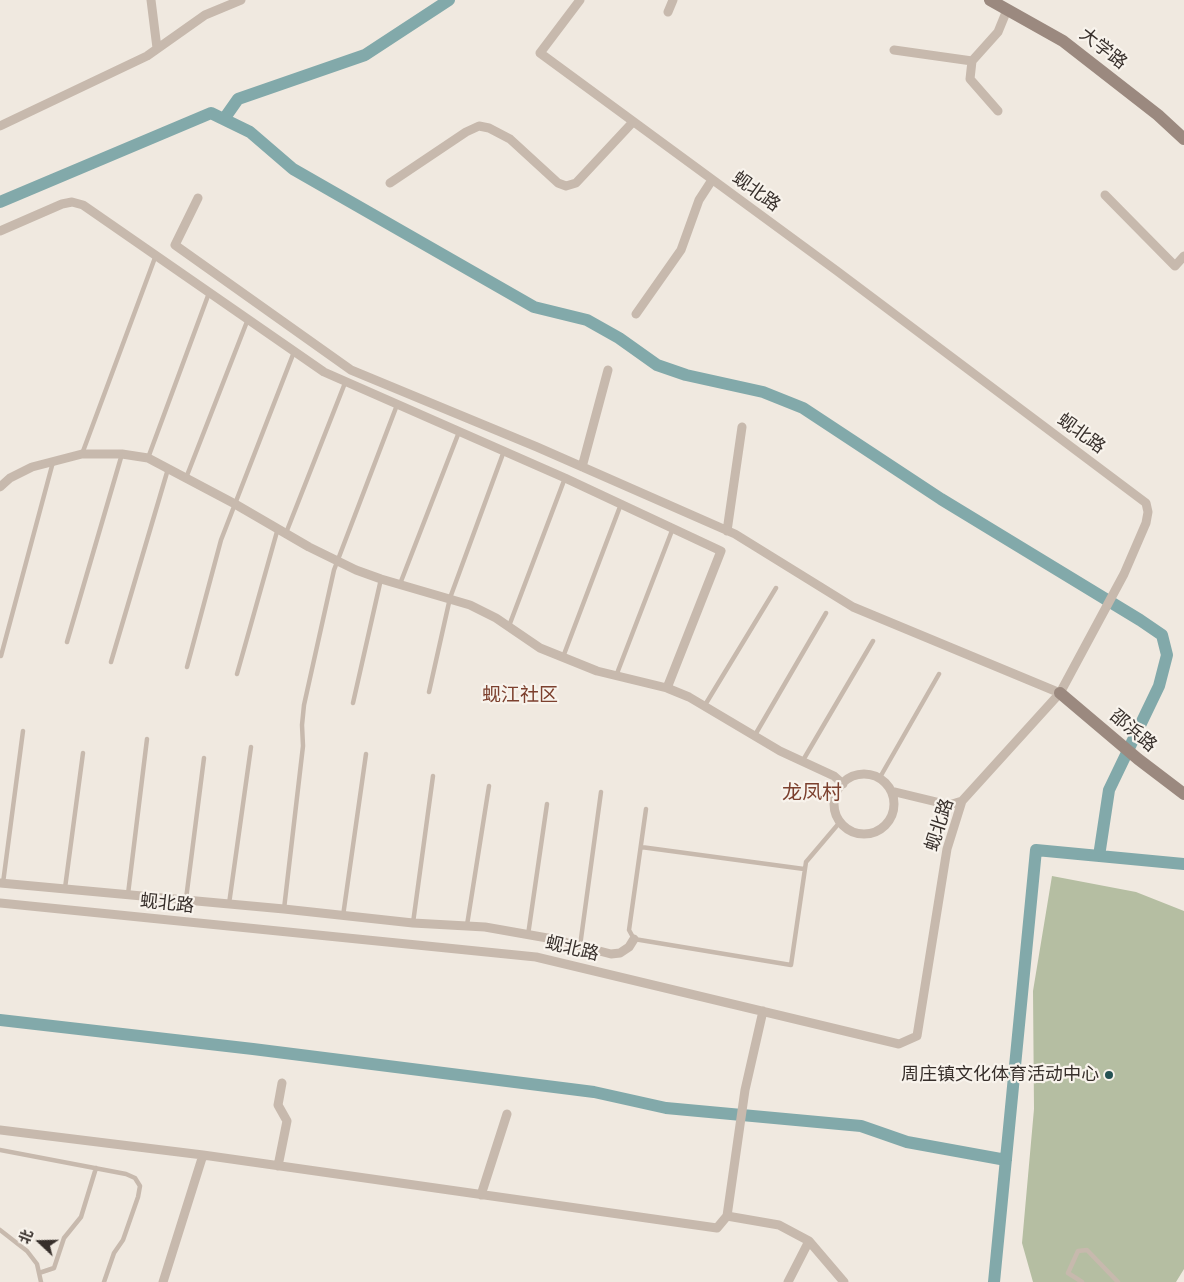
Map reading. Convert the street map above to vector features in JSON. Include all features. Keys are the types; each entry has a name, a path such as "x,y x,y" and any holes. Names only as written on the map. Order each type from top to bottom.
{"main road":[{"name":"大学路","path":"990,0 1063,41 1158,114 1184,139"},
{"name":"邵浜路","path":"1060,693 1138,759 1184,794"}],"street":[{"path":"151,0 158,48"},
{"path":"0,126 147,56 205,15 241,0"},
{"name":"蚬北路","path":"0,903 536,957 899,1044 917,1036 947,849 962,801 1060,693 1116,591 1146,523 1148,512 1146,503 540,53 580,0"},
{"path":"668,12 673,0"},
{"path":"998,111 970,79 972,61 998,32 1007,10"},
{"path":"894,50 972,61"},
{"path":"390,183 466,132 479,126 489,128 510,139 558,183 566,186 576,183 632,122"},
{"path":"636,314 681,250 699,200 712,180"},
{"path":"1105,196 1175,266 1184,256"},
{"path":"198,198 176,245 351,370 582,467 727,531 853,607 1060,693"},
{"path":"0,231 62,204 72,202 91,209 324,372 345,383 565,478 721,551 667,688"},
{"path":"582,467 608,370"},
{"path":"727,531 742,427"},
{"path":"0,487 10,478 32,466 82,454 122,454 148,458 338,560 381,579 450,598 483,610 540,648 562,657 616,676 667,688 705,706 802,762 834,776 843,784"},
{"path":"860,774 873,775 879,779 891,792 894,804 891,816 879,829 861,834 849,830 840,822 834,810 834,798 849,778 860,774"},
{"path":"891,792 948,805 962,801"},
{"path":"2,883 186,899 413,924 467,925 528,935 611,954 620,953 629,947 634,939"},
{"path":"0,1130 203,1155 717,1228 727,1216 745,1090 763,1011"},
{"path":"278,1166 287,1120 278,1105 282,1083"},
{"path":"481,1195 507,1114"},
{"path":"163,1282 203,1155"},
{"path":"727,1216 779,1226 809,1241 844,1282"},
{"path":"788,1282 809,1241"}],"lane":[{"path":"82,454 156,254"},
{"path":"148,458 210,292"},
{"path":"186,478 248,319"},
{"path":"187,667 221,540 294,352"},
{"path":"286,533 345,383"},
{"path":"284,909 304,746 302,725 304,705 338,560 397,405"},
{"path":"400,584 459,431"},
{"path":"428,692 450,598 504,451"},
{"path":"67,642 122,454"},
{"path":"1,656 53,460"},
{"path":"111,662 168,468"},
{"path":"508,627 565,478"},
{"path":"562,657 621,504"},
{"path":"237,674 278,528"},
{"path":"616,676 672,528"},
{"path":"353,703 381,579"},
{"path":"705,706 776,588"},
{"path":"755,735 826,613"},
{"path":"802,762 873,642"},
{"path":"879,779 939,674"},
{"path":"2,883 23,730"},
{"path":"128,894 147,739"},
{"path":"229,904 250,748"},
{"path":"65,888 83,753"},
{"path":"343,916 366,754"},
{"path":"186,899 204,758"},
{"path":"413,924 433,776"},
{"path":"467,925 489,786"},
{"path":"580,946 601,792"},
{"path":"528,935 547,804"},
{"path":"646,809 629,930 634,939 791,964 806,862 840,822"},
{"path":"641,847 804,869"},
{"path":"0,1150 126,1174 135,1178 140,1186 138,1197 123,1240 114,1252 104,1282"},
{"path":"39,1273 54,1268 64,1238 81,1217 96,1168"},
{"path":"0,1230 27,1251 37,1264 41,1282"},
{"path":"1082,1282 1068,1273 1078,1252 1087,1250 1118,1282"}],"green space":[{"name":"周庄镇文化体育活动中心","path":"1052,876 1136,892 1184,911 1184,1269 1176,1282 1033,1282 1022,1243 1034,1109 1033,991"}],"waterway":[{"path":"224,119 238,99 365,55 449,0"},
{"path":"0,202 211,113 250,132 293,169 534,307 587,320 619,338 657,365 686,375 763,392 803,408 941,499 1162,635 1167,655 1159,686 1109,790 1099,856"},
{"path":"994,1282 1036,850 1184,864"},
{"path":"0,1020 253,1049 594,1092 666,1108 861,1126 907,1142 1006,1160"}],"place":[{"name":"周庄镇文化体育活动中心","path":"1109,1075"}],"district":[{"name":"蚬江社区","path":"520,696"},
{"name":"龙凤村","path":"812,793"}]}
